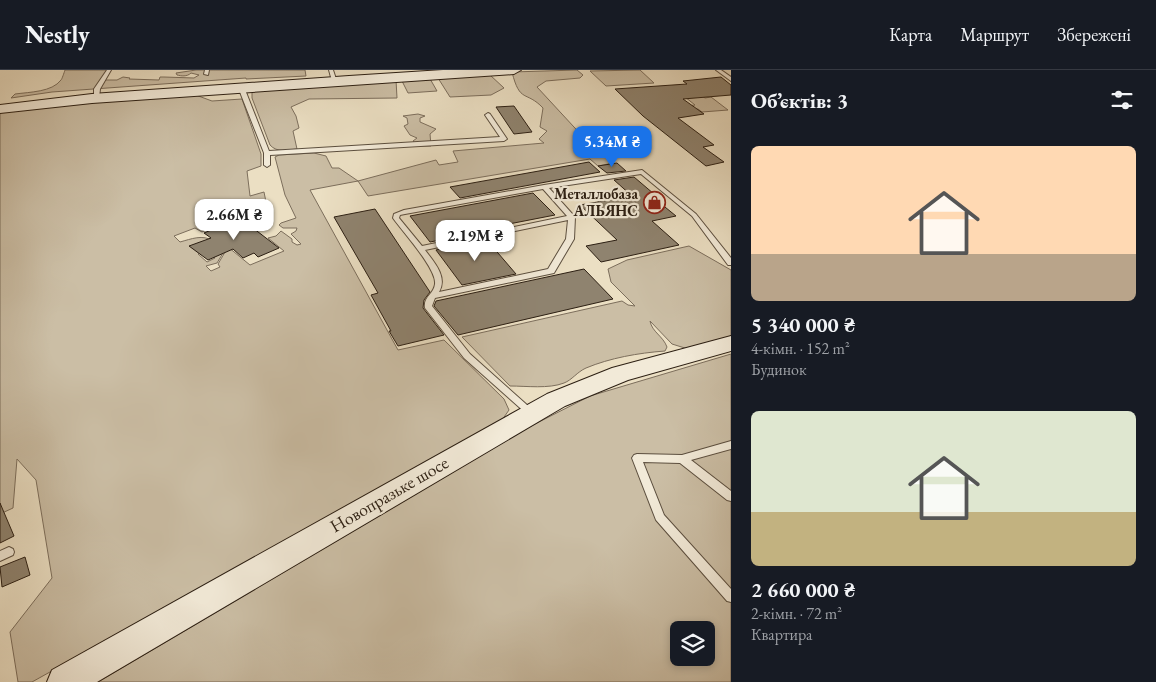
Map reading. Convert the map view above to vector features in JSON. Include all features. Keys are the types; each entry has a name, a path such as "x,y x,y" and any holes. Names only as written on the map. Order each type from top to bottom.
{"street":[{"path":"0,109 47,102 241,88 333,75 514,70"},
{"name":"Новопразьке шосе","path":"64,682 556,400 620,374 731,343"}],"lane":[{"path":"96,98 97,89 109,70"},
{"path":"718,70 731,79"},
{"path":"241,88 267,153 267,165"},
{"path":"267,153 504,138 488,115"},
{"path":"531,413 466,356 428,306 428,301 439,285 439,278 396,218 398,214 544,186 642,172 694,216 731,262"},
{"path":"431,296 551,271 570,239 572,216 544,186"},
{"path":"420,249 572,216"},
{"path":"731,445 682,459 637,458 660,517 731,597"},
{"path":"682,459 731,497"}],"shaded area":[{"path":"65,70 111,70 105,80 117,80 123,77 159,80 160,77 194,78 199,75 191,73 182,76 176,73 196,70 305,70 306,76 246,78 52,92 11,98 15,94 40,91 52,87 61,80"},
{"path":"577,70 583,75 580,78 546,81 537,87 586,140 589,140 614,163 598,166 590,159 368,196 358,181 436,160 439,165 458,162 453,151 544,143 539,139 547,131 540,127 543,108 521,93 512,72"},
{"path":"640,70 654,83 606,86 590,71"},
{"path":"490,75 504,88 491,95 450,97 438,78"},
{"path":"429,77 437,91 408,93 401,79"},
{"path":"396,80 397,98 309,99 291,107 299,128 293,131 297,149 290,150 279,150 270,145 252,98 252,91"},
{"path":"193,94 212,101 242,99 261,154 261,166 247,171 250,196 264,192 266,202 263,203 270,217 261,217 249,208 246,211 211,225 206,224 210,228 202,232 195,228 174,236 180,242 201,237 213,241 206,250 198,254 207,262 215,258 209,252 226,248 217,263 206,266 211,271 220,267 218,264 228,247 250,265 284,251 268,238 276,236 281,231 292,239 292,242 297,245 301,244 291,234 297,228 283,228 279,225 296,218 285,195 275,157 279,155 314,153 326,156 332,168 339,168 358,181 310,190 398,350 444,340 504,399 509,410 502,420 32,682 18,682 10,632 52,578 36,480 17,459 13,508 0,514 0,113 44,105"},
{"path":"699,94 705,98 711,97 728,110 702,112 698,109 691,110 686,106 695,105 685,97"},
{"path":"418,114 425,116 420,118 420,122 436,129 430,134 431,146 417,146 413,141 417,138 410,135 404,126 408,124 407,118 403,116"},
{"path":"689,246 731,270 731,336 688,349 672,344 650,321 667,347 665,351 605,361 583,370 564,383 537,387 510,386 462,337 622,301 628,305 635,306 611,282 608,269 627,260"},
{"path":"731,354 731,682 98,682 531,426 590,396"}],"building":[{"path":"721,77 731,85 731,95 683,99 704,114 678,118 714,145 703,147 724,162 706,166 643,116 615,89 687,84 683,81"},
{"path":"514,106 532,132 514,134 496,107"},
{"path":"589,162 600,172 460,198 450,187"},
{"path":"617,163 626,171 607,173 598,166"},
{"path":"634,177 654,194 649,194 676,216 652,221 679,245 601,262 586,246 617,240 580,205 632,196 614,180"},
{"path":"533,193 555,215 478,230 480,232 430,242 410,216"},
{"path":"375,209 430,292 424,300 423,308 444,335 398,346 389,331 391,331 371,295 378,293 334,217"},
{"path":"240,218 279,248 258,257 254,253 243,258 233,249 208,260 189,246 211,238 204,233"},
{"path":"486,239 516,274 462,285 436,250"},
{"path":"584,269 613,299 458,335 434,306 436,301"},
{"path":"0,503 14,536 0,543"},
{"path":"25,557 30,575 2,587 0,567"}],"place":[{"name":"Металлобаза АЛЬЯНС","path":"654,202"}]}
